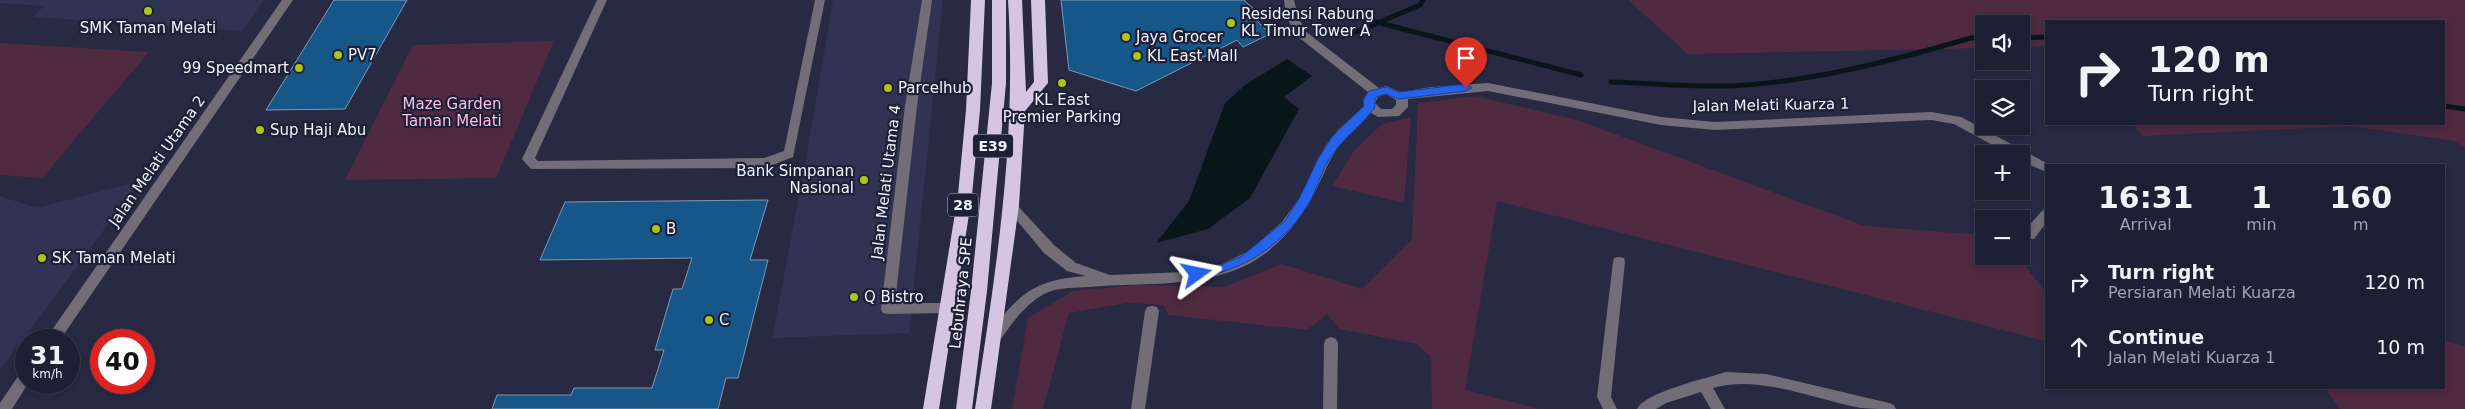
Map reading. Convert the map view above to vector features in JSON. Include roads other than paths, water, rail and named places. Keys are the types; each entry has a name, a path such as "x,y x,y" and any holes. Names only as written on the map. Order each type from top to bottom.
{"highway":[{"name":"28","path":"931,409 965,195 974,91 978,0"},
{"name":"Lebuhraya SPE","path":"964,409 979,291 1000,83 1000,0"},
{"path":"983,409 1012,207 1019,60 1015,0"},
{"path":"1018,110 1041,83 1038,0"}],"street":[{"name":"Jalan Melati Utama 2","path":"60,329 288,0"},
{"path":"602,0 528,160 535,166 765,163 789,154 820,0"},
{"name":"Jalan Melati Utama 4","path":"927,0 911,106 888,309 948,308"},
{"path":"1289,0 1292,16 1301,33 1376,92"},
{"name":"Jalan Melati Kuarza 1","path":"1399,96 1431,90 1488,86 1661,121 1714,126 1931,116 1956,120 2003,145"},
{"path":"1386,90 1399,96 1403,104 1399,111 1395,114 1378,113 1370,107 1368,100 1376,92 1386,90"},
{"path":"992,340 1014,311 1042,289 1109,279 1165,278 1197,274 1225,268 1246,259 1289,224 1305,199 1324,159 1336,140 1370,107"},
{"name":"Jalan Melati Kuarza 1","path":"2030,159 2045,167"},
{"path":"1012,207 1049,249 1072,267 1109,279"},
{"path":"2030,235 2045,215"},
{"path":"1610,409 1604,397 1619,262"},
{"path":"1138,409 1152,311"},
{"path":"1330,409 1332,343"},
{"path":"1644,409 1662,398 1726,378 1766,380 1889,409"},
{"path":"1704,384 1718,409"},
{"path":"4,409 15,392"}],"waterway":[{"path":"1378,23 1420,5 1423,0"},
{"path":"1349,35 1378,23"},
{"path":"1378,23 1581,75"},
{"path":"2030,38 2045,37"},
{"path":"1611,82 1711,86 1756,84 1850,70 1975,38"},
{"path":"2445,106 2465,109"}],"place":[{"name":"SMK Taman Melati","path":"148,11"},
{"name":"Residensi Rabung KL Timur Tower A","path":"1231,23"},
{"name":"Jaya Grocer","path":"1126,37"},
{"name":"PV7","path":"338,55"},
{"name":"KL East Mall","path":"1137,56"},
{"name":"99 Speedmart","path":"299,68"},
{"name":"KL East Premier Parking","path":"1062,83"},
{"name":"Parcelhub","path":"888,88"},
{"name":"Sup Haji Abu","path":"260,130"},
{"name":"Bank Simpanan Nasional","path":"864,180"},
{"name":"B","path":"656,229"},
{"name":"SK Taman Melati","path":"42,258"},
{"name":"Q Bistro","path":"854,297"},
{"name":"C","path":"709,320"}],"park label":[{"name":"Maze Garden Taman Melati","path":"452,112"}]}
